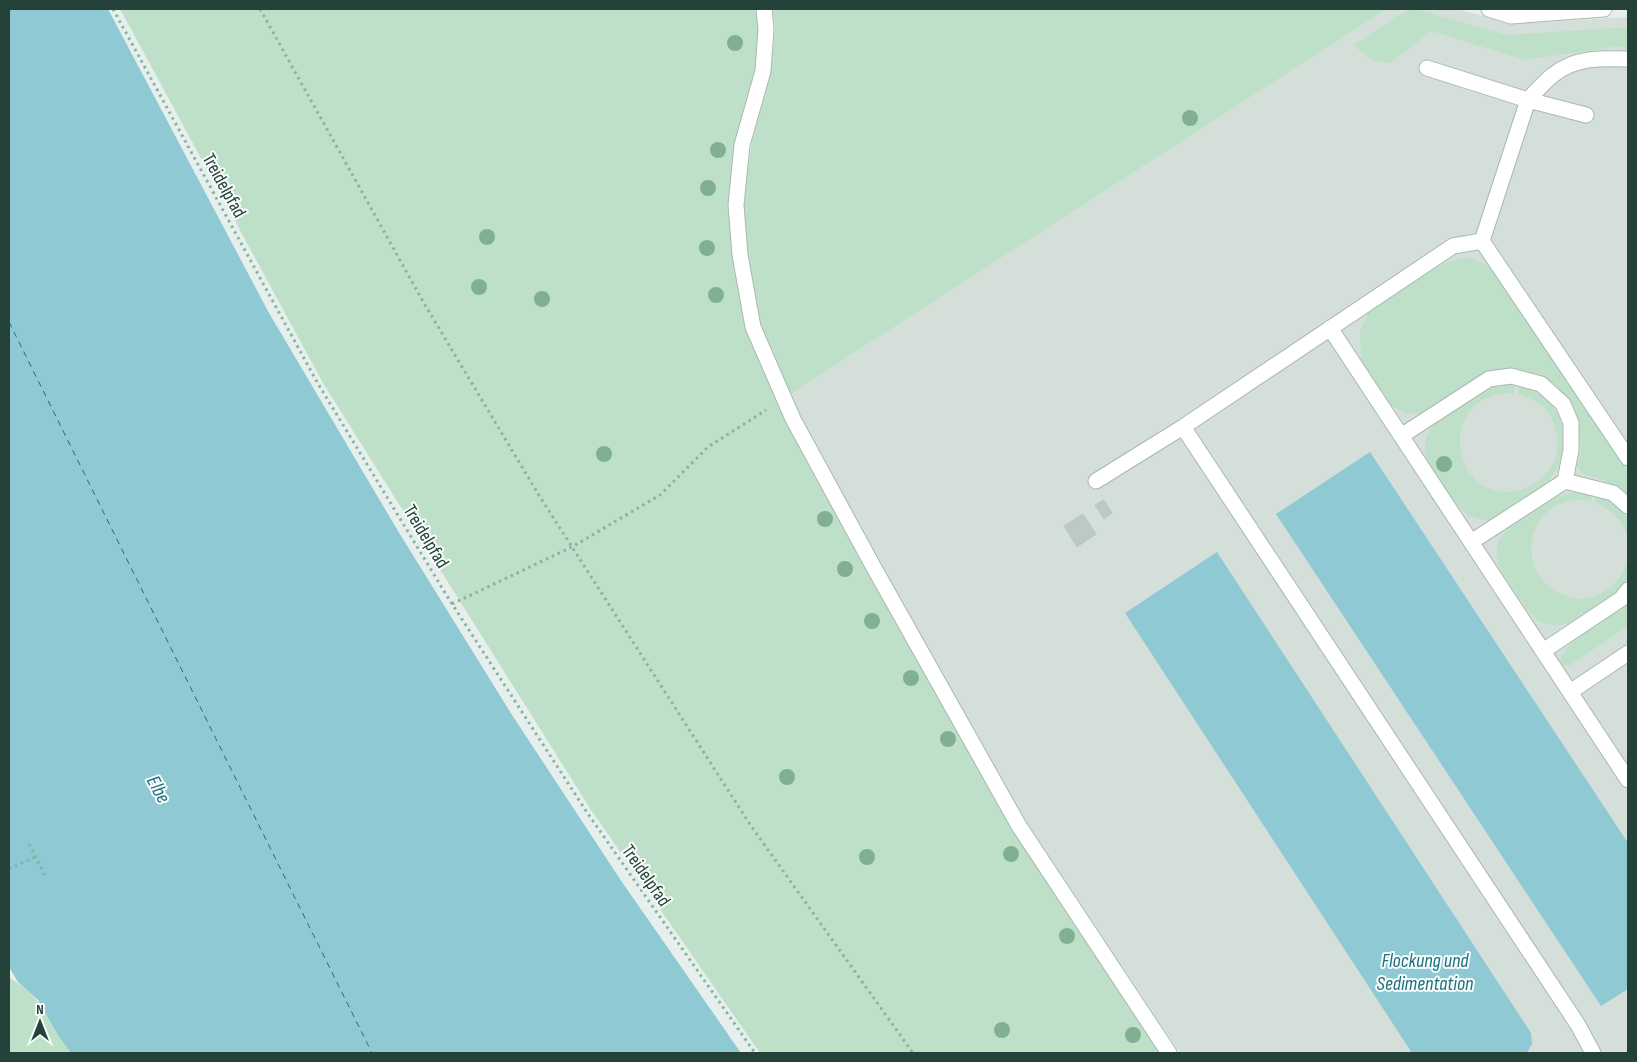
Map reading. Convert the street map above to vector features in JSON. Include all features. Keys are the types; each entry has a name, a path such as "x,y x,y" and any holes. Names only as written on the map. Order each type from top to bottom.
{"street":[{"path":"764,9 766,29 763,71 742,145 736,204 740,256 753,327 793,419 872,566 1019,826 1169,1053"},
{"path":"1489,9 1511,16 1604,9"},
{"path":"1482,242 1528,100 1553,75 1576,63 1588,59 1628,59"},
{"path":"1427,68 1528,100 1586,115"},
{"path":"1096,481 1183,427 1453,246 1482,242"},
{"path":"1482,242 1628,458"},
{"path":"1330,328 1628,779"},
{"path":"1401,436 1489,379 1511,376 1541,384 1562,404 1571,423 1571,450 1565,481 1471,542"},
{"path":"1183,427 1578,1025 1593,1053"},
{"path":"1565,481 1613,493 1628,506"},
{"path":"1543,651 1621,599 1628,590"},
{"path":"1570,692 1628,653"}],"path":[{"name":"Treidelpfad","path":"113,9 317,382 452,604 586,811 755,1053"},
{"path":"260,9 425,305 540,496 751,826 913,1053"},
{"path":"452,604 572,546 660,495 708,447 784,398"},
{"path":"28,844 45,875"},
{"path":"9,869 35,856"}],"shaded area":[{"path":"1387,9 1458,9 1511,24 1628,17 1628,1053 1180,1053 1029,826 878,562 789,395"}],"green space":[{"path":"120,9 758,9 761,27 755,73 736,140 728,204 732,255 748,328 777,400 1161,1053 760,1053 591,810 323,383"},
{"path":"772,9 1387,9 789,395 761,328 746,254 742,207 752,141 770,76 775,28"},
{"path":"1410,9 1508,35 1628,27 1628,48 1620,46 1525,60 1431,31 1390,63 1372,60 1353,45"},
{"path":"1466,257 1487,265 1507,284 1628,472 1628,494 1603,480 1583,474 1577,466 1581,449 1579,429 1567,398 1555,384 1534,374 1515,369 1496,369 1478,376 1424,414 1405,413 1391,406 1361,360 1360,332 1368,312 1427,273 1446,263"},
{"path":"1503,385 1515,385 1514,393 1488,398 1471,410 1462,427 1460,446 1465,465 1477,481 1494,490 1516,491 1537,482 1552,465 1557,450 1555,426 1542,406 1518,394 1520,386 1541,395 1554,408 1563,427 1564,448 1558,467 1547,481 1531,495 1511,508 1493,518 1484,520 1468,515 1453,500 1429,463 1425,449 1426,440 1434,426 1447,414 1483,390"},
{"path":"1575,492 1592,493 1591,501 1578,500 1558,505 1545,514 1536,528 1532,543 1532,558 1538,573 1548,586 1568,597 1577,598 1594,596 1609,589 1621,575 1628,558 1628,577 1612,595 1570,623 1556,626 1539,622 1529,612 1501,570 1496,555 1499,539 1510,527 1559,496"},
{"path":"1597,494 1615,503 1626,514 1629,523 1628,538 1616,516 1595,502"},
{"path":"1628,602 1628,626 1569,666 1562,665 1560,659 1572,642 1590,627"},
{"path":"9,978 20,984 37,1001 71,1053 9,1053"}],"water":[{"name":"Elbe","path":"9,9 108,9 269,313 398,531 512,715 622,882 741,1053 71,1053 58,1035 38,1000 18,982 9,967"},
{"path":"1370,452 1628,843 1628,989 1601,1006 1276,514"},
{"name":"Flockung und Sedimentation","path":"1217,552 1531,1033 1532,1044 1527,1053 1412,1053 1125,613"}],"building":[{"path":"1104,500 1112,513 1104,519 1095,505"},
{"path":"1083,514 1096,534 1077,547 1064,526"}],"ferry route":[{"path":"9,322 372,1053"}]}
